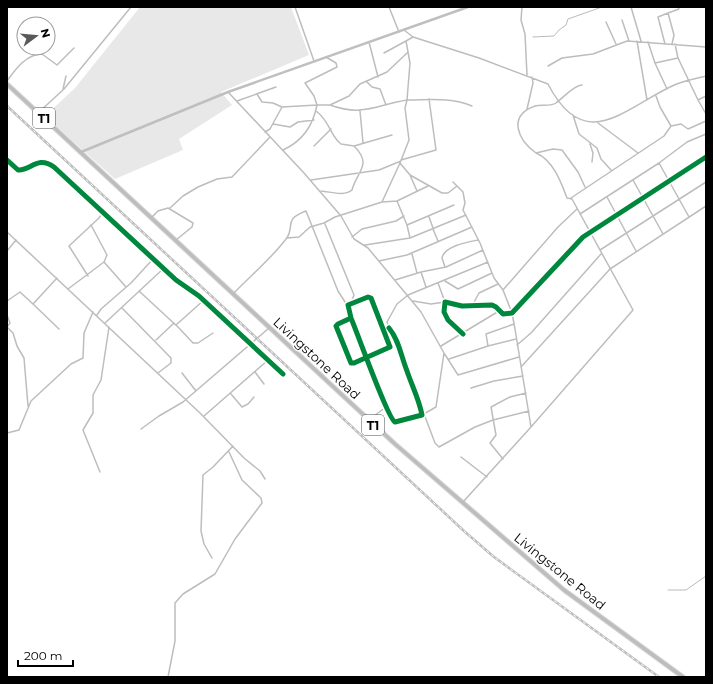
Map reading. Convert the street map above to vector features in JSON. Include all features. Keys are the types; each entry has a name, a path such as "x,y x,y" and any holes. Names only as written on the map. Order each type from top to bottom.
{"highway":[{"name":"Livingstone Road","path":"7,82 38,113 368,420 564,590 683,677"}],"main road":[{"path":"81,152 228,92 468,7"}],"street":[{"path":"38,113 63,89 131,7"},
{"path":"295,7 314,61"},
{"path":"389,7 399,32"},
{"path":"522,7 521,20 525,34 527,75"},
{"path":"631,7 641,41"},
{"path":"665,44 658,17 679,10 678,7"},
{"path":"668,13 674,35 673,44 678,58 706,114"},
{"path":"622,20 629,41"},
{"path":"606,22 616,44"},
{"path":"404,30 413,37 527,75 548,84 557,102 573,115 590,123 598,123 620,116 667,89 706,76"},
{"path":"384,53 413,37"},
{"path":"382,202 409,140 405,108 410,63 406,41"},
{"path":"548,66 562,58 593,54 616,44 629,41 706,47"},
{"path":"637,41 647,100"},
{"path":"369,42 378,77"},
{"path":"648,42 655,63 667,89"},
{"path":"7,82 22,63 32,56 42,54 57,65 74,48"},
{"path":"330,105 349,96 358,85 378,77 395,66 407,53"},
{"path":"283,150 297,142 311,126 314,120 317,105 314,96 304,83 337,67 336,63 325,57"},
{"path":"655,63 678,58"},
{"path":"63,89 66,76"},
{"path":"462,502 504,460 531,427 634,310 571,198 567,198 561,182 547,160 536,153 522,140 518,129 519,117 527,109 534,83 532,77"},
{"path":"366,82 372,87 380,89 386,105"},
{"path":"527,109 557,102 568,94 572,88 582,85"},
{"path":"237,101 276,87"},
{"path":"228,92 283,150 341,216 352,237 365,245 408,295 425,318 458,375 519,357"},
{"path":"257,94 262,102 282,107 330,105 343,110 360,111 407,100 429,99 451,100 472,106"},
{"path":"656,95 660,107 671,126"},
{"path":"698,100 706,96"},
{"path":"310,180 379,170 436,150 429,99"},
{"path":"265,132 273,124 282,107"},
{"path":"316,111 324,117 339,143 354,146 392,135"},
{"path":"360,111 363,143"},
{"path":"573,115 579,134 597,148 601,159 611,170"},
{"path":"273,124 290,127 298,122 314,120"},
{"path":"571,198 585,187 664,136 671,126 681,124 688,129 706,121"},
{"path":"598,123 638,153"},
{"path":"314,146 331,129"},
{"path":"580,214 659,163 688,142 706,134"},
{"path":"151,218 158,210 170,208 183,196 198,187 216,179 232,177 270,137"},
{"path":"590,144 593,153 592,162"},
{"path":"319,191 349,192 360,172 364,158 354,146"},
{"path":"536,153 561,149 578,172 585,187"},
{"path":"412,301 431,304 445,302 462,306 473,304 492,305 504,315 512,313 590,231 706,157"},
{"path":"7,160 18,170 40,163 48,163 104,212 176,280 204,300 268,361 284,374"},
{"path":"400,162 410,175 417,191"},
{"path":"659,163 689,217"},
{"path":"410,175 428,186 445,193 452,191 457,186"},
{"path":"633,180 663,234"},
{"path":"453,182 463,192 465,203 463,208 479,240 492,273 503,290 512,313 531,427"},
{"path":"600,250 706,182"},
{"path":"287,238 299,237 312,227 335,217 382,202 397,201 428,186"},
{"path":"607,197 636,251"},
{"path":"397,201 404,216 410,238"},
{"path":"407,225 429,217 454,205"},
{"path":"521,367 610,269 706,206"},
{"path":"170,208 193,224 176,240"},
{"path":"503,290 558,227 577,209"},
{"path":"233,294 287,238 291,221 296,214 306,211 338,291 347,305 392,420 395,422 423,414 436,407 444,353"},
{"path":"88,276 69,246 104,212"},
{"path":"365,245 410,238 466,215"},
{"path":"352,237 362,229 396,221 404,216"},
{"path":"429,217 438,241"},
{"path":"324,223 354,294 353,299 346,303"},
{"path":"68,289 88,276 104,262 107,255 91,225"},
{"path":"379,261 412,254 472,227"},
{"path":"7,232 204,416 260,471 265,479"},
{"path":"7,251 16,240"},
{"path":"445,267 442,258 446,251 462,244 479,240"},
{"path":"395,280 417,273 445,267 483,250"},
{"path":"517,345 531,333 601,253"},
{"path":"412,254 417,273"},
{"path":"97,315 101,309 126,287 153,258"},
{"path":"104,262 126,287"},
{"path":"488,262 408,295 397,304 387,322 394,335 435,443 439,447 474,427 493,420 529,411"},
{"path":"105,323 164,268"},
{"path":"421,272 426,288"},
{"path":"445,281 458,289 492,273"},
{"path":"33,304 57,278"},
{"path":"438,283 445,302 444,312 448,320 463,334"},
{"path":"473,304 479,293 498,284"},
{"path":"139,291 175,324 194,344 213,332"},
{"path":"7,301 20,292 59,329"},
{"path":"347,305 371,297 385,330 390,347 352,363 336,326 351,318"},
{"path":"156,340 204,300"},
{"path":"122,308 136,324 156,340 172,360 158,373"},
{"path":"440,346 463,334 499,311"},
{"path":"7,433 18,430 28,406 39,393 49,386 71,364 83,358 84,333 93,312"},
{"path":"7,314 10,323 7,327 13,333 17,346 24,358 28,406"},
{"path":"488,346 486,334 514,324"},
{"path":"100,472 83,430 93,413 93,395 101,380 109,327"},
{"path":"140,428 186,400 270,328"},
{"path":"385,330 389,328"},
{"path":"448,359 516,339"},
{"path":"204,416 268,361"},
{"path":"255,372 264,384"},
{"path":"182,373 196,391"},
{"path":"471,388 494,381 523,376"},
{"path":"504,460 490,443 496,435 491,406 510,397 526,393"},
{"path":"231,394 242,407 254,397"},
{"path":"368,420 386,407"},
{"path":"212,558 204,544 201,531 203,475 229,452 233,446"},
{"path":"168,677 175,641 174,603 183,594 216,574 235,539 262,503 261,498 242,480 229,452"},
{"path":"461,457 487,477"}],"shaded area":[{"path":"140,7 291,7 309,55 221,92 232,105 179,139 183,150 115,179 45,116 75,88"}],"waterway":[{"path":"533,37 554,36 566,25 568,19 602,7"},
{"path":"668,590 686,590 706,576"}],"railway":[{"path":"7,106 464,531 494,557 659,677"}],"cycle path":[{"path":"463,334 448,320 444,312 445,302 462,306 492,305 503,314 512,313 583,237 706,157"},
{"path":"7,160 18,170 23,170 39,163 48,164 54,167 176,280 199,296 283,374"},
{"path":"351,318 348,305 368,297 371,298 390,347 354,363 351,363 336,326 351,318 354,326 366,356 373,374 386,406 395,422 422,415 398,343 389,328"}]}
